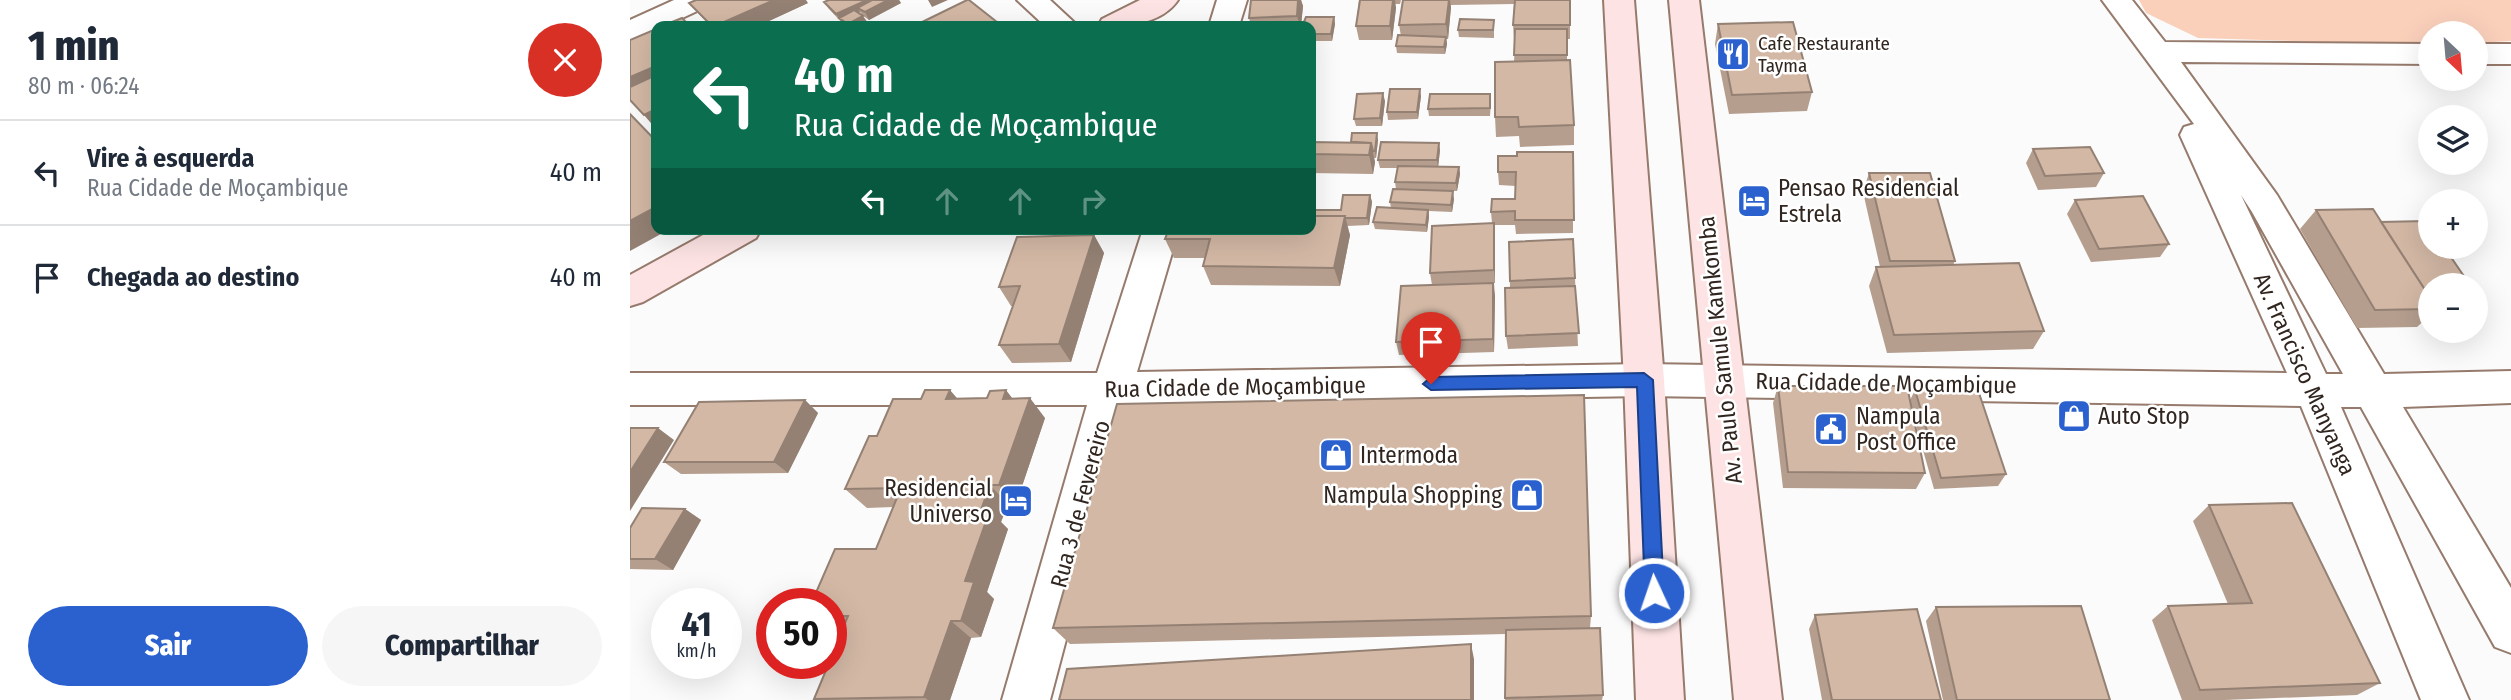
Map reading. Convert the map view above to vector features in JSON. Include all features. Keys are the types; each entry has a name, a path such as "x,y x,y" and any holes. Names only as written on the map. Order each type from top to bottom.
{"main road":[{"path":"1123,21 1163,0"},
{"path":"1619,0 1644,380 1660,700"},
{"name":"Av. Paulo Samule Kamkomba","path":"1684,0 1758,700"},
{"path":"630,292 733,235"}],"street":[{"path":"630,30 698,0"},
{"path":"1032,0 1057,21"},
{"path":"1226,21 1233,0"},
{"name":"Av. Francisco Manyanga","path":"2117,0 2158,52 2265,204 2511,631"},
{"path":"2158,52 2418,54"},
{"name":"Av. Francisco Manyanga","path":"2158,52 2314,387 2445,700"},
{"path":"2488,54 2511,54"},
{"name":"Rua 3 de Fevereiro","path":"1026,700 1112,389 1159,235"},
{"name":"Rua Cidade de Moçambique","path":"630,389 1112,389 1644,380 2314,387 2375,391 2511,387"}],"shaded area":[{"path":"2139,0 2511,0 2511,41 2488,42 2488,21 2418,21 2418,45 2198,38 2146,13"}],"building":[{"path":"696,0 774,0 726,21 707,21 689,3"},
{"path":"867,0 836,14 824,2"},
{"path":"872,0 888,0 865,12 857,8"},
{"path":"969,0 996,21 924,21"},
{"path":"1251,0 1298,0 1297,16 1249,18"},
{"path":"1360,0 1393,0 1390,26 1356,26"},
{"path":"1403,0 1449,0 1446,24 1399,25"},
{"path":"1515,0 1570,0 1570,25 1513,25"},
{"path":"854,10 863,16 854,21 839,18"},
{"path":"1306,17 1334,17 1331,34 1316,34 1316,21 1304,21"},
{"path":"1460,19 1494,20 1493,30 1458,30"},
{"path":"1793,22 1812,92 1732,95 1718,24"},
{"path":"1515,29 1567,29 1567,55 1514,55"},
{"path":"651,31 651,68 630,77 630,40"},
{"path":"1398,35 1446,37 1444,47 1396,46"},
{"path":"1570,60 1574,125 1519,127 1518,117 1495,117 1495,62"},
{"path":"651,77 651,112 644,115 630,100 630,87"},
{"path":"1390,89 1420,89 1417,112 1387,112"},
{"path":"1383,93 1380,118 1354,119 1357,94"},
{"path":"1430,94 1490,94 1490,108 1428,109"},
{"path":"630,114 651,136 651,210 630,221"},
{"path":"1352,133 1377,133 1375,151 1371,143 1351,142"},
{"path":"1316,142 1371,143 1369,155 1316,154"},
{"path":"1381,142 1439,143 1437,160 1378,160"},
{"path":"2090,147 2104,173 2045,176 2033,149"},
{"path":"1517,152 1573,152 1574,220 1515,220 1515,211 1491,212 1492,199 1515,199 1516,172 1498,172 1498,156 1517,156"},
{"path":"1398,166 1459,167 1456,183 1395,182"},
{"path":"1869,173 1930,173 1955,261 1890,261"},
{"path":"1393,189 1453,191 1451,205 1390,202"},
{"path":"1343,195 1370,195 1367,218 1316,216 1316,210 1341,210"},
{"path":"2143,196 2169,244 2099,249 2075,200"},
{"path":"1377,207 1428,210 1426,225 1373,222"},
{"path":"2373,209 2418,279 2418,309 2375,310 2316,210"},
{"path":"1316,216 1345,216 1334,268 1203,266 1210,239 1165,239 1167,235 1316,235"},
{"path":"2418,221 2418,259 2452,259 2462,273 2418,273 2418,279 2381,222"},
{"path":"1494,223 1494,270 1430,273 1432,226"},
{"path":"1094,235 1059,344 999,345 1020,286 999,287 1017,237"},
{"path":"1573,239 1575,278 1510,281 1509,242"},
{"path":"2019,263 2044,331 1894,335 1876,267"},
{"path":"1493,283 1493,339 1396,342 1401,286"},
{"path":"1575,286 1579,333 1506,336 1505,288"},
{"path":"1778,386 1907,386 1925,473 1788,472"},
{"path":"1977,387 2006,474 1941,478 1915,390"},
{"path":"925,390 950,390 946,399 987,398 990,391 1006,390 1003,399 1030,398 999,485 990,485 981,510 990,510 965,581 974,582 961,621 951,621 924,697 814,699 822,679 847,679 847,588 818,588 835,549 876,549 901,488 845,489 869,436 877,436 893,399 921,399"},
{"path":"1584,395 1591,616 1053,628 1117,404"},
{"path":"805,400 774,462 664,462 699,402"},
{"path":"630,428 658,428 630,472"},
{"path":"2292,503 2380,683 2200,690 2168,606 2252,603 2209,505"},
{"path":"642,508 685,509 655,559 630,559 630,528"},
{"path":"2081,606 2110,700 1957,700 1936,607"},
{"path":"1917,609 1941,700 1832,700 1815,615"},
{"path":"1600,628 1603,695 1505,698 1506,630"},
{"path":"1471,644 1471,700 1059,700 1067,669"}],"place":[{"name":"Cafe Restaurante Tayma","path":"1733,54"},
{"name":"Pensao Residencial Estrela","path":"1754,201"},
{"name":"Auto Stop","path":"2074,416"},
{"name":"Nampula Post Office","path":"1831,429"},
{"name":"Intermoda","path":"1336,455"},
{"name":"Nampula Shopping","path":"1527,495"},
{"name":"Residencial Universo","path":"1016,501"}],"route":[{"path":"1431,384 1644,380 1654,593"}]}
